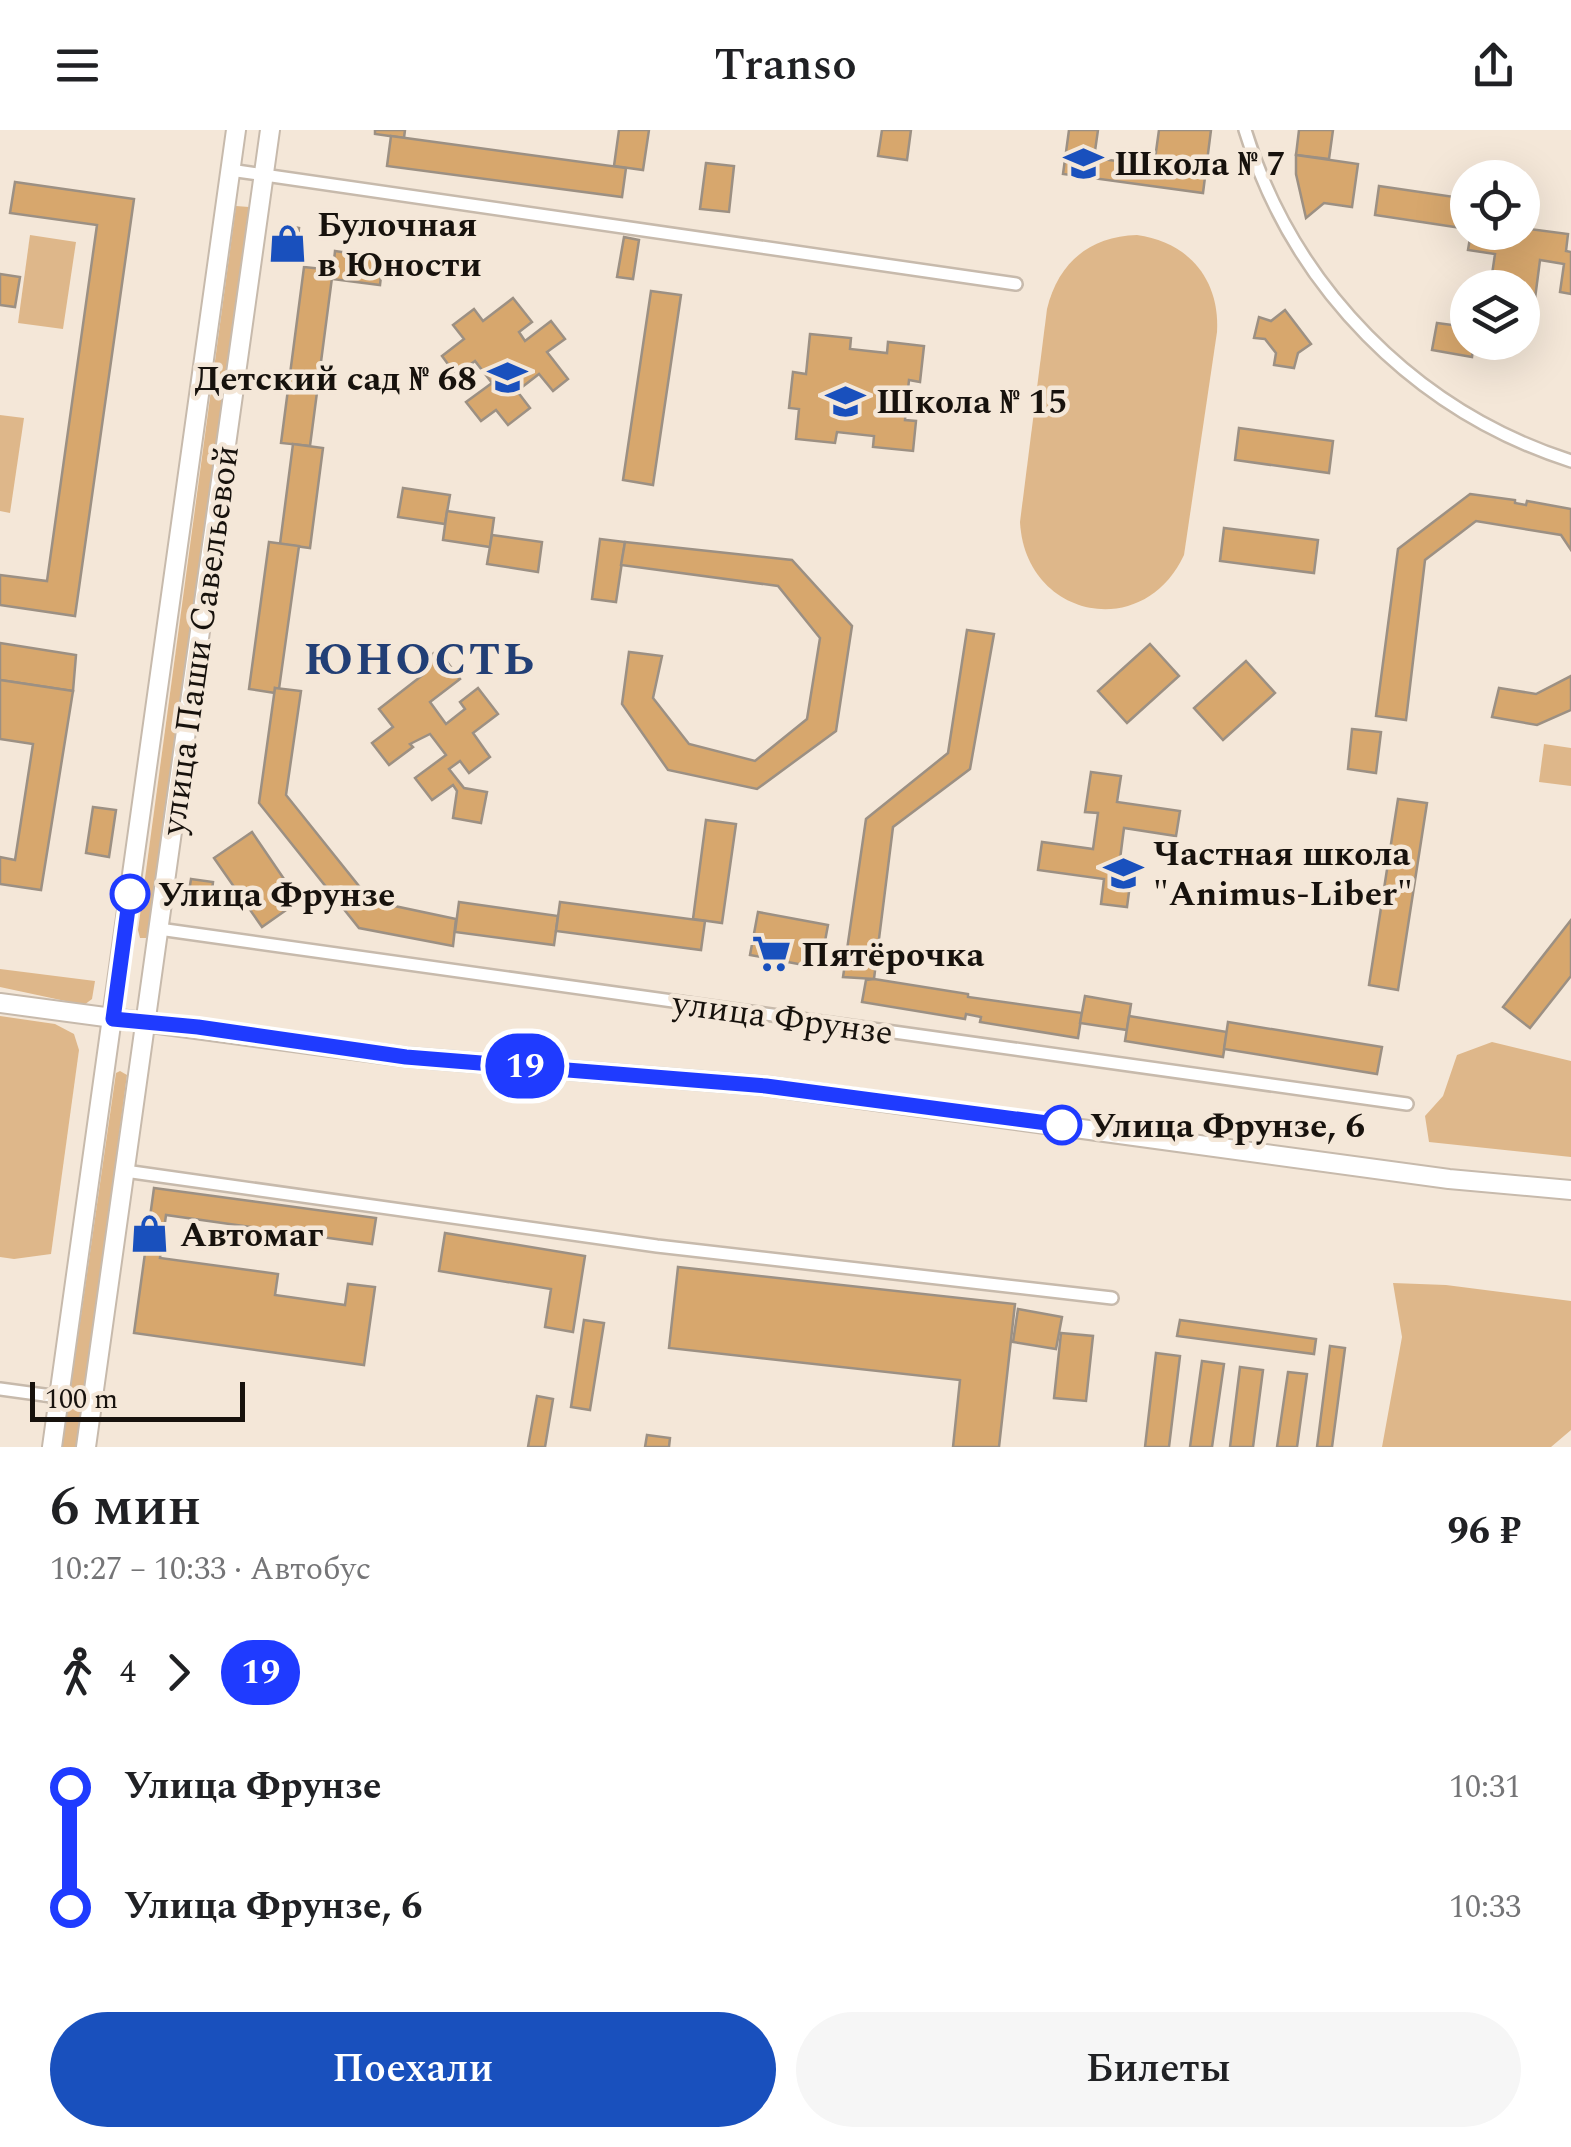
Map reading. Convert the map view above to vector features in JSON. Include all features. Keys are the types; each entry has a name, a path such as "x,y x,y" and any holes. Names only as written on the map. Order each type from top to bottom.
{"main road":[{"name":"улица Паши Савельевой","path":"52,1447 236,130"},
{"name":"улица Паши Савельевой","path":"86,1447 270,130"},
{"path":"0,1003 406,1057 766,1086 1449,1179 1571,1190"}],"street":[{"path":"1245,130 1266,187 1300,252 1332,297 1374,344 1420,383 1475,420 1514,440 1571,461"},
{"path":"230,170 1016,284"},
{"name":"улица Фрунзе","path":"159,929 1407,1104"},
{"path":"125,1171 657,1246 1112,1298"},
{"path":"0,1389 59,1397"}],"shaded area":[{"path":"236,206 249,207 151,933 140,938 138,930"},
{"path":"30,235 76,242 63,329 18,323"},
{"path":"1137,235 1172,246 1198,267 1213,296 1217,332 1184,555 1165,583 1142,600 1115,609 1088,607 1063,598 1042,580 1027,555 1020,522 1047,309 1059,278 1078,255 1105,241"},
{"path":"0,415 24,418 10,513 0,511"},
{"path":"1544,744 1571,748 1571,786 1539,782"},
{"path":"0,969 95,981 92,999 84,1005 0,987"},
{"path":"0,1016 55,1024 74,1034 79,1050 51,1254 14,1259 0,1257"},
{"path":"1492,1042 1571,1061 1571,1157 1429,1142 1425,1116 1443,1096 1457,1055"},
{"path":"116,1073 127,1075 78,1447 62,1447"},
{"path":"1393,1283 1446,1285 1571,1301 1571,1430 1551,1447 1382,1447 1402,1337"}],"building":[{"path":"375,130 405,130 404,138 375,134"},
{"path":"619,130 649,130 643,170 614,166"},
{"path":"882,130 911,130 907,160 878,156"},
{"path":"1069,130 1098,130 1094,158 1154,166 1159,130 1211,130 1203,193 1063,174"},
{"path":"1299,130 1333,130 1329,159 1296,155"},
{"path":"391,136 626,168 622,197 387,166"},
{"path":"1296,155 1358,164 1352,207 1324,203 1306,218"},
{"path":"706,163 734,166 729,212 700,209"},
{"path":"15,182 134,199 75,616 0,605 0,575 47,581 97,225 10,213"},
{"path":"1379,186 1450,196 1450,226 1375,215"},
{"path":"283,225 299,228 295,260 279,258"},
{"path":"1540,230 1568,234 1571,294 1560,292 1564,264 1540,260 1539,270 1493,270 1495,254 1468,250 1540,250"},
{"path":"624,237 639,240 633,279 617,277"},
{"path":"335,251 383,258 380,285 332,279"},
{"path":"304,267 333,270 310,446 281,443"},
{"path":"0,274 20,277 15,307 0,305"},
{"path":"651,291 681,295 653,485 623,480"},
{"path":"513,298 532,322 519,332 525,341 551,321 565,339 547,352 568,379 553,391 539,374 517,391 530,408 508,425 496,410 481,421 466,402 492,383 475,361 456,375 442,356 464,339 453,325 474,309 483,321"},
{"path":"1285,310 1311,344 1298,353 1294,368 1274,365 1276,353 1265,339 1254,338 1259,317 1271,321"},
{"path":"1437,323 1450,325 1450,353 1432,350"},
{"path":"810,334 851,338 850,349 887,353 888,342 924,346 920,382 909,380 905,420 916,421 913,451 873,447 874,436 837,432 835,443 796,439 799,409 789,408 793,372 806,374"},
{"path":"1239,428 1333,441 1329,473 1235,460"},
{"path":"293,444 323,448 310,548 280,544"},
{"path":"403,488 450,495 445,524 398,517"},
{"path":"1470,494 1571,509 1571,550 1561,535 1476,521 1425,560 1406,720 1376,716 1398,549"},
{"path":"447,511 494,518 490,547 443,540"},
{"path":"1224,528 1318,540 1314,573 1220,561"},
{"path":"492,535 542,542 538,572 487,564"},
{"path":"600,539 625,542 616,602 592,599"},
{"path":"269,542 299,546 279,689 275,688 275,693 249,689"},
{"path":"625,542 792,560 852,626 836,731 757,789 668,770 622,704 629,652 662,656 653,698 689,744 755,761 807,719 820,638 778,586 621,565"},
{"path":"967,630 994,634 970,769 893,827 874,979 843,977 866,819 948,753"},
{"path":"0,643 76,655 73,691 0,680"},
{"path":"1150,644 1179,676 1127,723 1098,691"},
{"path":"438,650 460,679 430,702 446,724 465,709 460,702 478,688 498,714 473,733 490,757 469,773 460,761 449,769 464,788 487,792 481,823 453,818 457,791 453,785 432,800 415,778 446,755 430,734 410,744 413,747 389,765 372,743 393,727 379,709 424,674 418,665"},
{"path":"1246,661 1275,693 1223,740 1194,708"},
{"path":"1571,676 1571,710 1537,725 1492,717 1499,688 1536,694"},
{"path":"0,680 73,691 41,890 0,884 0,857 15,860 33,744 0,739"},
{"path":"275,688 301,691 286,795 371,901 456,919 453,946 359,928 259,803"},
{"path":"1352,729 1381,732 1376,773 1348,769"},
{"path":"1091,772 1121,776 1117,802 1180,811 1176,836 1124,828 1119,867 1132,869 1127,907 1101,904 1104,879 1038,870 1042,842 1093,849 1098,813 1085,812"},
{"path":"1398,799 1427,803 1398,990 1369,985"},
{"path":"93,807 116,810 109,857 86,853"},
{"path":"706,820 736,824 722,923 693,919"},
{"path":"252,832 299,901 262,927 214,858"},
{"path":"191,879 213,882 210,908 187,904"},
{"path":"459,902 558,916 554,945 455,932"},
{"path":"560,902 705,921 701,950 556,931"},
{"path":"758,912 828,925 820,968 750,955"},
{"path":"1571,920 1571,976 1530,1028 1503,1007"},
{"path":"866,980 1082,1013 1078,1038 980,1022 981,1017 966,1014 965,1019 862,1002"},
{"path":"1085,996 1131,1004 1127,1030 1080,1023"},
{"path":"1129,1016 1227,1032 1223,1057 1125,1041"},
{"path":"1228,1022 1382,1047 1377,1074 1224,1049"},
{"path":"154,1188 376,1218 372,1244 166,1215 160,1258 278,1274 275,1295 345,1305 348,1284 375,1287 364,1365 134,1333"},
{"path":"445,1233 585,1256 573,1332 545,1327 551,1289 439,1271"},
{"path":"678,1267 1015,1304 999,1447 953,1447 960,1380 669,1348"},
{"path":"1018,1309 1062,1317 1056,1349 1013,1342"},
{"path":"584,1320 604,1323 590,1410 571,1407"},
{"path":"1180,1320 1316,1339 1314,1354 1177,1336"},
{"path":"1061,1333 1093,1336 1086,1401 1054,1398"},
{"path":"1330,1346 1345,1348 1332,1447 1317,1447"},
{"path":"1156,1353 1180,1356 1169,1447 1145,1447"},
{"path":"1202,1361 1224,1364 1212,1447 1190,1447"},
{"path":"1240,1367 1263,1370 1253,1447 1230,1447"},
{"path":"1288,1372 1307,1374 1297,1447 1277,1447"},
{"path":"537,1396 553,1399 545,1447 528,1447"},
{"path":"647,1435 670,1438 669,1447 645,1447"}],"bus line":[{"name":"19","path":"130,894 113,1019 406,1057 766,1086 1062,1125"}],"place":[{"name":"Школа № 7","path":"1084,163"},
{"name":"Булочная в Юности","path":"287,244"},
{"name":"Детский сад № 68","path":"507,378"},
{"name":"Школа № 15","path":"846,401"},
{"name":"Частная школа \"Animus-Liber\"","path":"1123,873"},
{"name":"Улица Фрунзе","path":"130,894"},
{"name":"Пятёрочка","path":"771,954"},
{"name":"Улица Фрунзе, 6","path":"1062,1125"},
{"name":"Автомаг","path":"150,1234"}],"district":[{"name":"ЮНОСТЬ","path":"420,658"}]}
